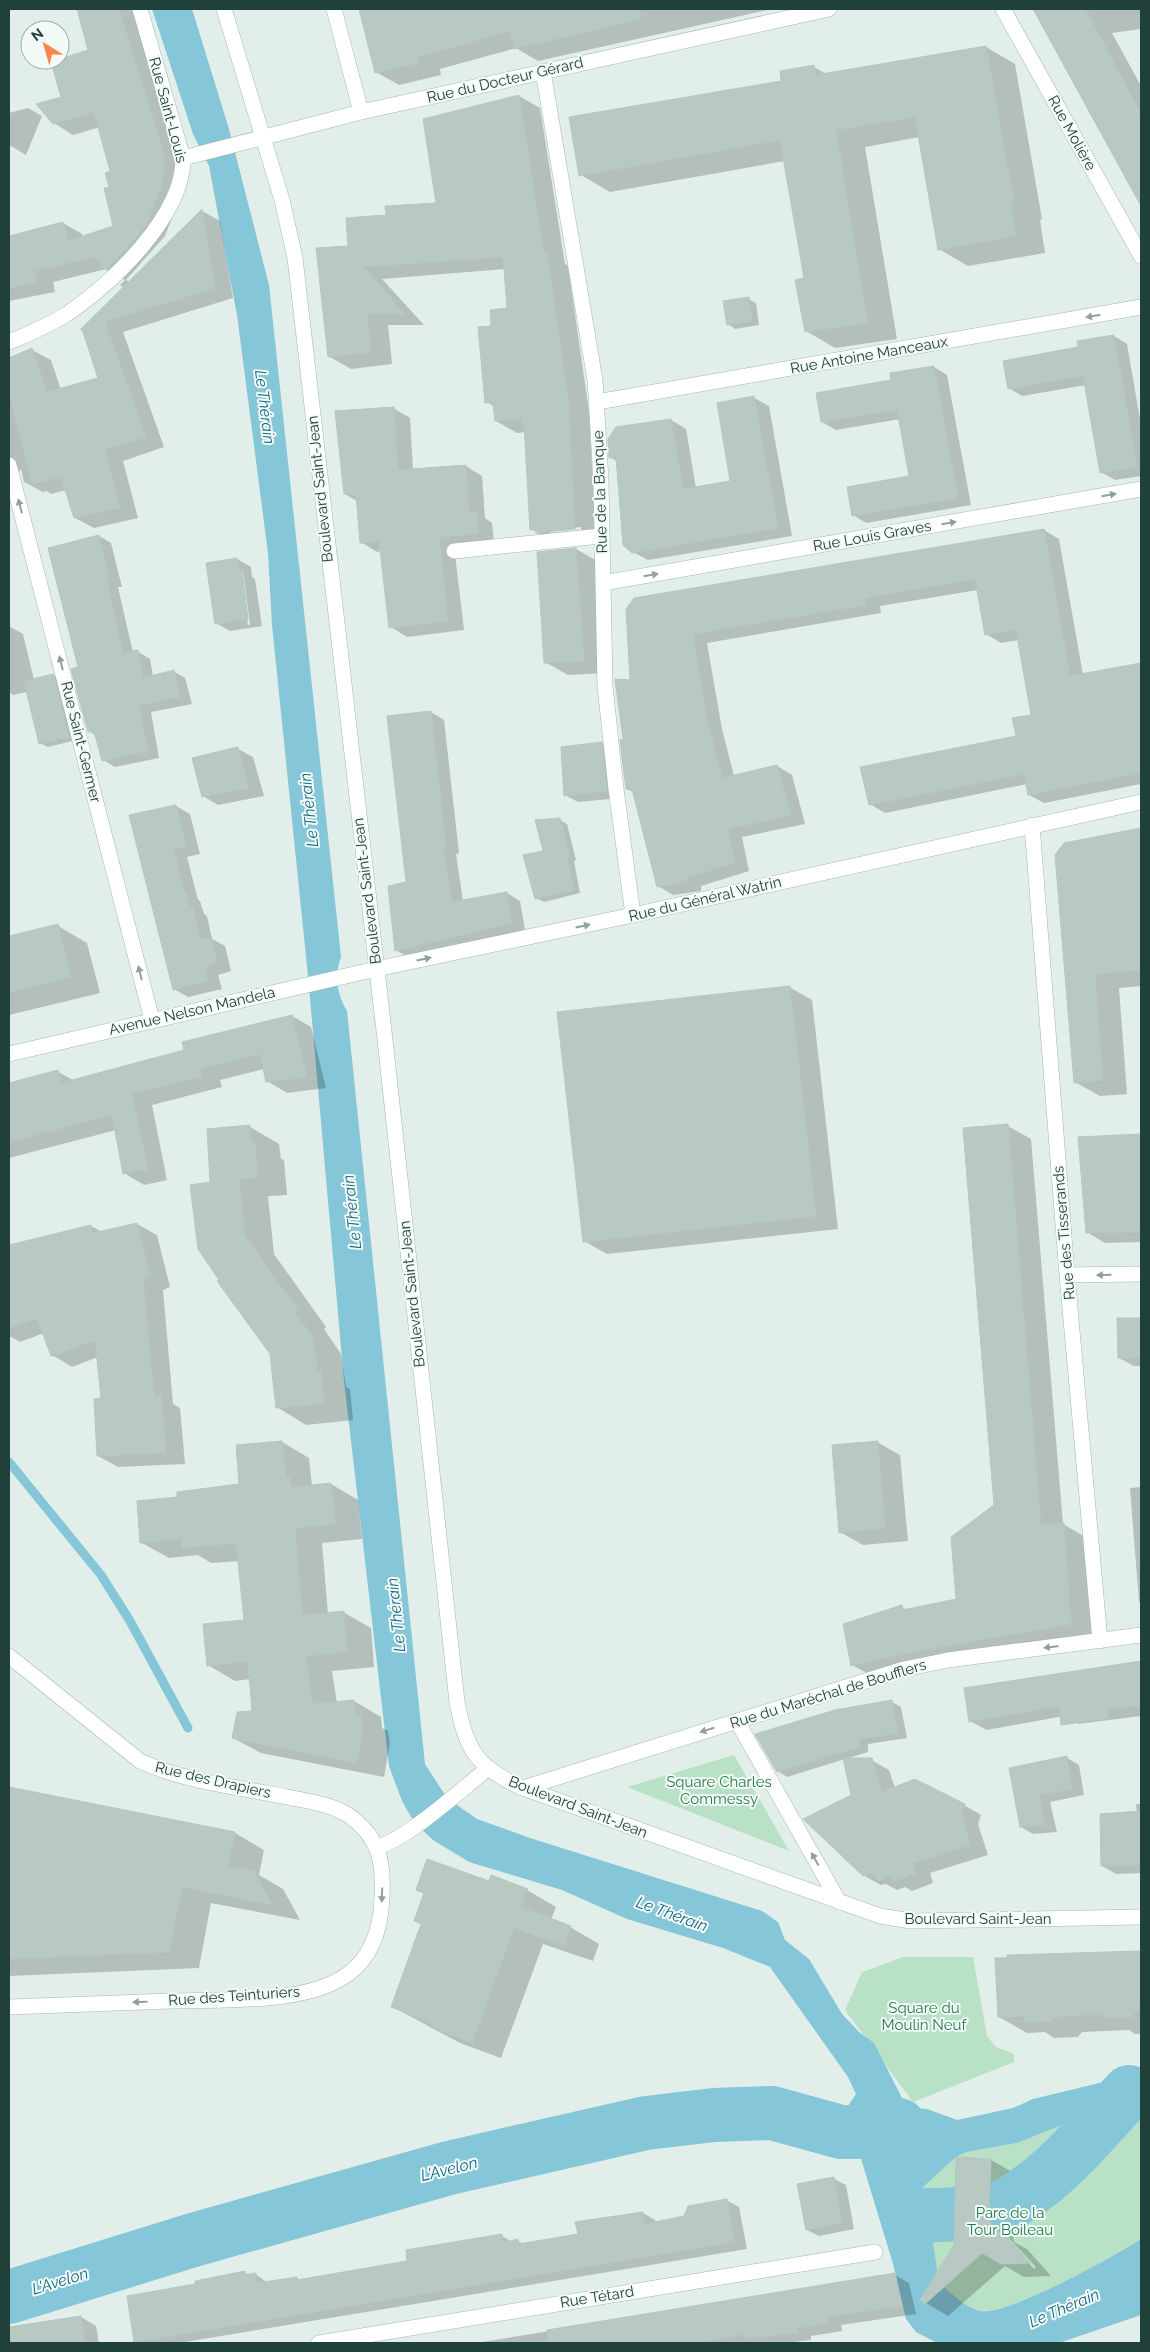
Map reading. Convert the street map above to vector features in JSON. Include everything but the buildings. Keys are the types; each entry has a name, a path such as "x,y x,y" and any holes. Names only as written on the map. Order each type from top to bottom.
{"street":[{"name":"Rue Saint-Louis","path":"9,342 67,313 109,280 146,240 172,204 184,172 183,158 140,9"},
{"name":"Boulevard Saint-Jean","path":"224,9 282,200 295,258 457,1702 465,1739 475,1756 487,1769 523,1788 880,1916 911,1922 1141,1917"},
{"path":"334,9 361,112"},
{"name":"Rue du Docteur Gérard","path":"183,158 361,112 829,9"},
{"name":"Rue Molière","path":"1003,9 1141,256"},
{"name":"Rue de la Banque","path":"543,71 597,402 605,686 611,751 633,915"},
{"name":"Rue Antoine Manceaux","path":"597,402 1141,307"},
{"name":"Rue Saint-Germer","path":"9,465 152,1020"},
{"name":"Rue Louis Graves","path":"603,583 1141,489"},
{"path":"454,551 602,536"},
{"name":"Rue du Général Watrin","path":"376,969 633,915 1141,802"},
{"name":"Rue des Tisserands","path":"1032,825 1067,1275 1100,1641"},
{"name":"Avenue Nelson Mandela","path":"9,1054 376,969"},
{"path":"1067,1275 1141,1274"},
{"name":"Rue du Maréchal de Boufflers","path":"523,1788 925,1664 1141,1636"},
{"name":"Rue des Drapiers","path":"9,1656 140,1761 177,1774 310,1802 337,1810 356,1822 378,1847"},
{"path":"737,1721 839,1902"},
{"path":"378,1847 387,1844 409,1830 487,1769"},
{"name":"Rue des Teinturiers","path":"9,2007 283,1996 328,1986 357,1967 373,1944 378,1929 383,1888 378,1847"},
{"name":"Rue Tétard","path":"319,2343 875,2252"}],"green space":[{"name":"Square Charles Commessy","path":"734,1755 789,1851 627,1787"},
{"name":"Square du Moulin Neuf","path":"903,1957 973,1957 987,2036 996,2047 1014,2054 1014,2062 913,2102 845,2010 862,1972"},
{"name":"Parc de la Tour Boileau","path":"1141,2108 1141,2239 1062,2283 1014,2304 995,2310 975,2310 939,2284 927,2201 923,2186 956,2157 966,2152 1017,2143 1067,2123"}],"water":[{"path":"152,9 192,9 229,129 269,285 341,957 337,978 339,992 347,1011 425,1764 447,1798 477,1819 530,1838 762,1911 778,1922 785,1940 809,1959 842,2014 859,2032 874,2043 903,2100 906,2099 914,2108 927,2109 957,2120 1013,2108 1033,2099 1141,2073 1141,2108 1067,2123 1017,2143 966,2152 956,2157 923,2187 927,2201 939,2283 959,2300 975,2310 995,2310 1014,2304 1062,2283 1141,2239 1141,2315 1059,2343 937,2343 916,2332 906,2319 893,2264 846,2109 856,2094 848,2077 770,1967 723,1948 627,1919 562,1890 469,1862 433,1840 414,1822 402,1801 389,1766 344,1381 308,976 272,625 268,553 237,315 209,166 193,134"}],"waterway":[{"path":"9,1462 101,1575 130,1621 188,1728"},
{"name":"Le Thérain","path":"912,2215 972,2213 1003,2207 1055,2170 1129,2092"},
{"name":"L'Avelon","path":"9,2297 193,2240 449,2168 646,2123 714,2115 772,2113 841,2132 866,2132 899,2125"}]}
